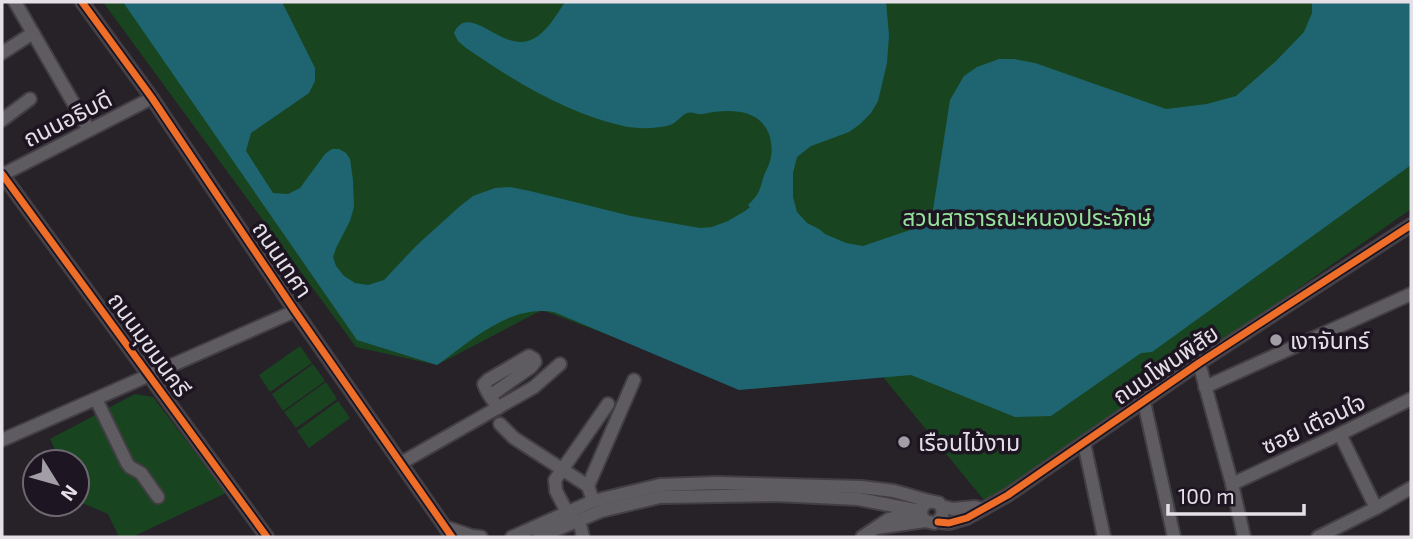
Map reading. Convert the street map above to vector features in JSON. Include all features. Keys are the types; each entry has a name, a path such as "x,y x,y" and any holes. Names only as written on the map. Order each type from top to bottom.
{"street":[{"path":"15,2 89,130"},
{"name":"ถนนเทศา","path":"82,2 152,98 448,532"},
{"path":"2,53 33,33"},
{"name":"ถนนอธิบดี","path":"2,175 152,98"},
{"path":"2,120 30,99"},
{"name":"ถนนมุขมนครี","path":"2,175 267,537"},
{"name":"ถนนโพนพิสัย","path":"539,537 601,511 660,497 775,495 858,499 931,512 957,521 1009,495 1199,363 1411,225"},
{"path":"1205,387 1411,294"},
{"path":"2,440 295,311"},
{"path":"1199,363 1244,537"},
{"path":"401,463 494,402 534,387 561,364"},
{"path":"588,486 634,380"},
{"path":"96,398 127,463 141,473 158,497"},
{"name":"ซอย เตือนใจ","path":"1232,484 1411,399"},
{"path":"1144,402 1174,537"},
{"path":"567,512 555,486 555,480 608,404"},
{"path":"500,424 514,438 588,486 593,500"},
{"path":"1340,434 1376,508"},
{"path":"1084,443 1104,537"},
{"name":"ถนนโพนพิสัย","path":"498,537 515,535 593,500 660,485 861,487 894,491 931,512"},
{"path":"1318,537 1411,488"},
{"path":"889,519 892,505"},
{"path":"862,537 889,519 931,512"},
{"path":"876,528 888,528 931,512"},
{"path":"579,520 583,537"},
{"path":"448,532 481,537"}],"green space":[{"name":"สวนสาธารณะหนองประจักษ์","path":"103,2 1411,2 1411,209 989,506 883,377 752,389 542,310 437,365 356,347"},
{"path":"300,346 312,363 270,392 259,375"},
{"path":"313,364 325,381 283,411 272,394"},
{"path":"326,382 337,399 296,428 284,412"},
{"path":"135,394 153,397 226,493 132,537 119,537 108,514 91,507 91,448 54,448 50,439"},
{"path":"338,401 350,418 309,448 297,431"}],"water":[{"name":"สวนสาธารณะหนองประจักษ์","path":"123,2 282,2 315,68 315,81 309,93 251,133 246,151 273,193 288,194 300,188 325,154 332,149 346,153 350,159 354,207 333,257 344,276 355,283 368,285 384,280 416,246 473,196 495,188 510,187 631,216 700,228 728,221 750,207 748,205 760,188 772,151 766,127 751,115 732,111 689,113 670,125 646,128 628,127 602,120 561,104 522,84 466,48 454,33 460,24 468,22 510,40 522,42 533,39 547,27 565,2 886,2 889,35 887,63 878,101 871,113 849,132 811,146 797,157 793,173 793,197 797,212 807,223 846,243 863,246 916,228 933,210 950,100 964,76 977,67 999,59 1014,59 1035,63 1166,109 1207,104 1236,96 1275,62 1304,32 1312,13 1312,2 1411,2 1411,165 1152,352 1141,353 1051,416 1015,417 911,375 739,390 554,312 538,311 507,319 492,326 437,365 357,340"}],"cycle path":[{"path":"82,2 152,98 295,311 452,537"},
{"path":"2,174 267,537"},
{"path":"938,522 949,523 967,518 1008,495 1199,363 1411,225"}],"place":[{"name":"เงาจันทร์","path":"1276,340"},
{"name":"เรือนไม้งาม","path":"904,442"}]}
